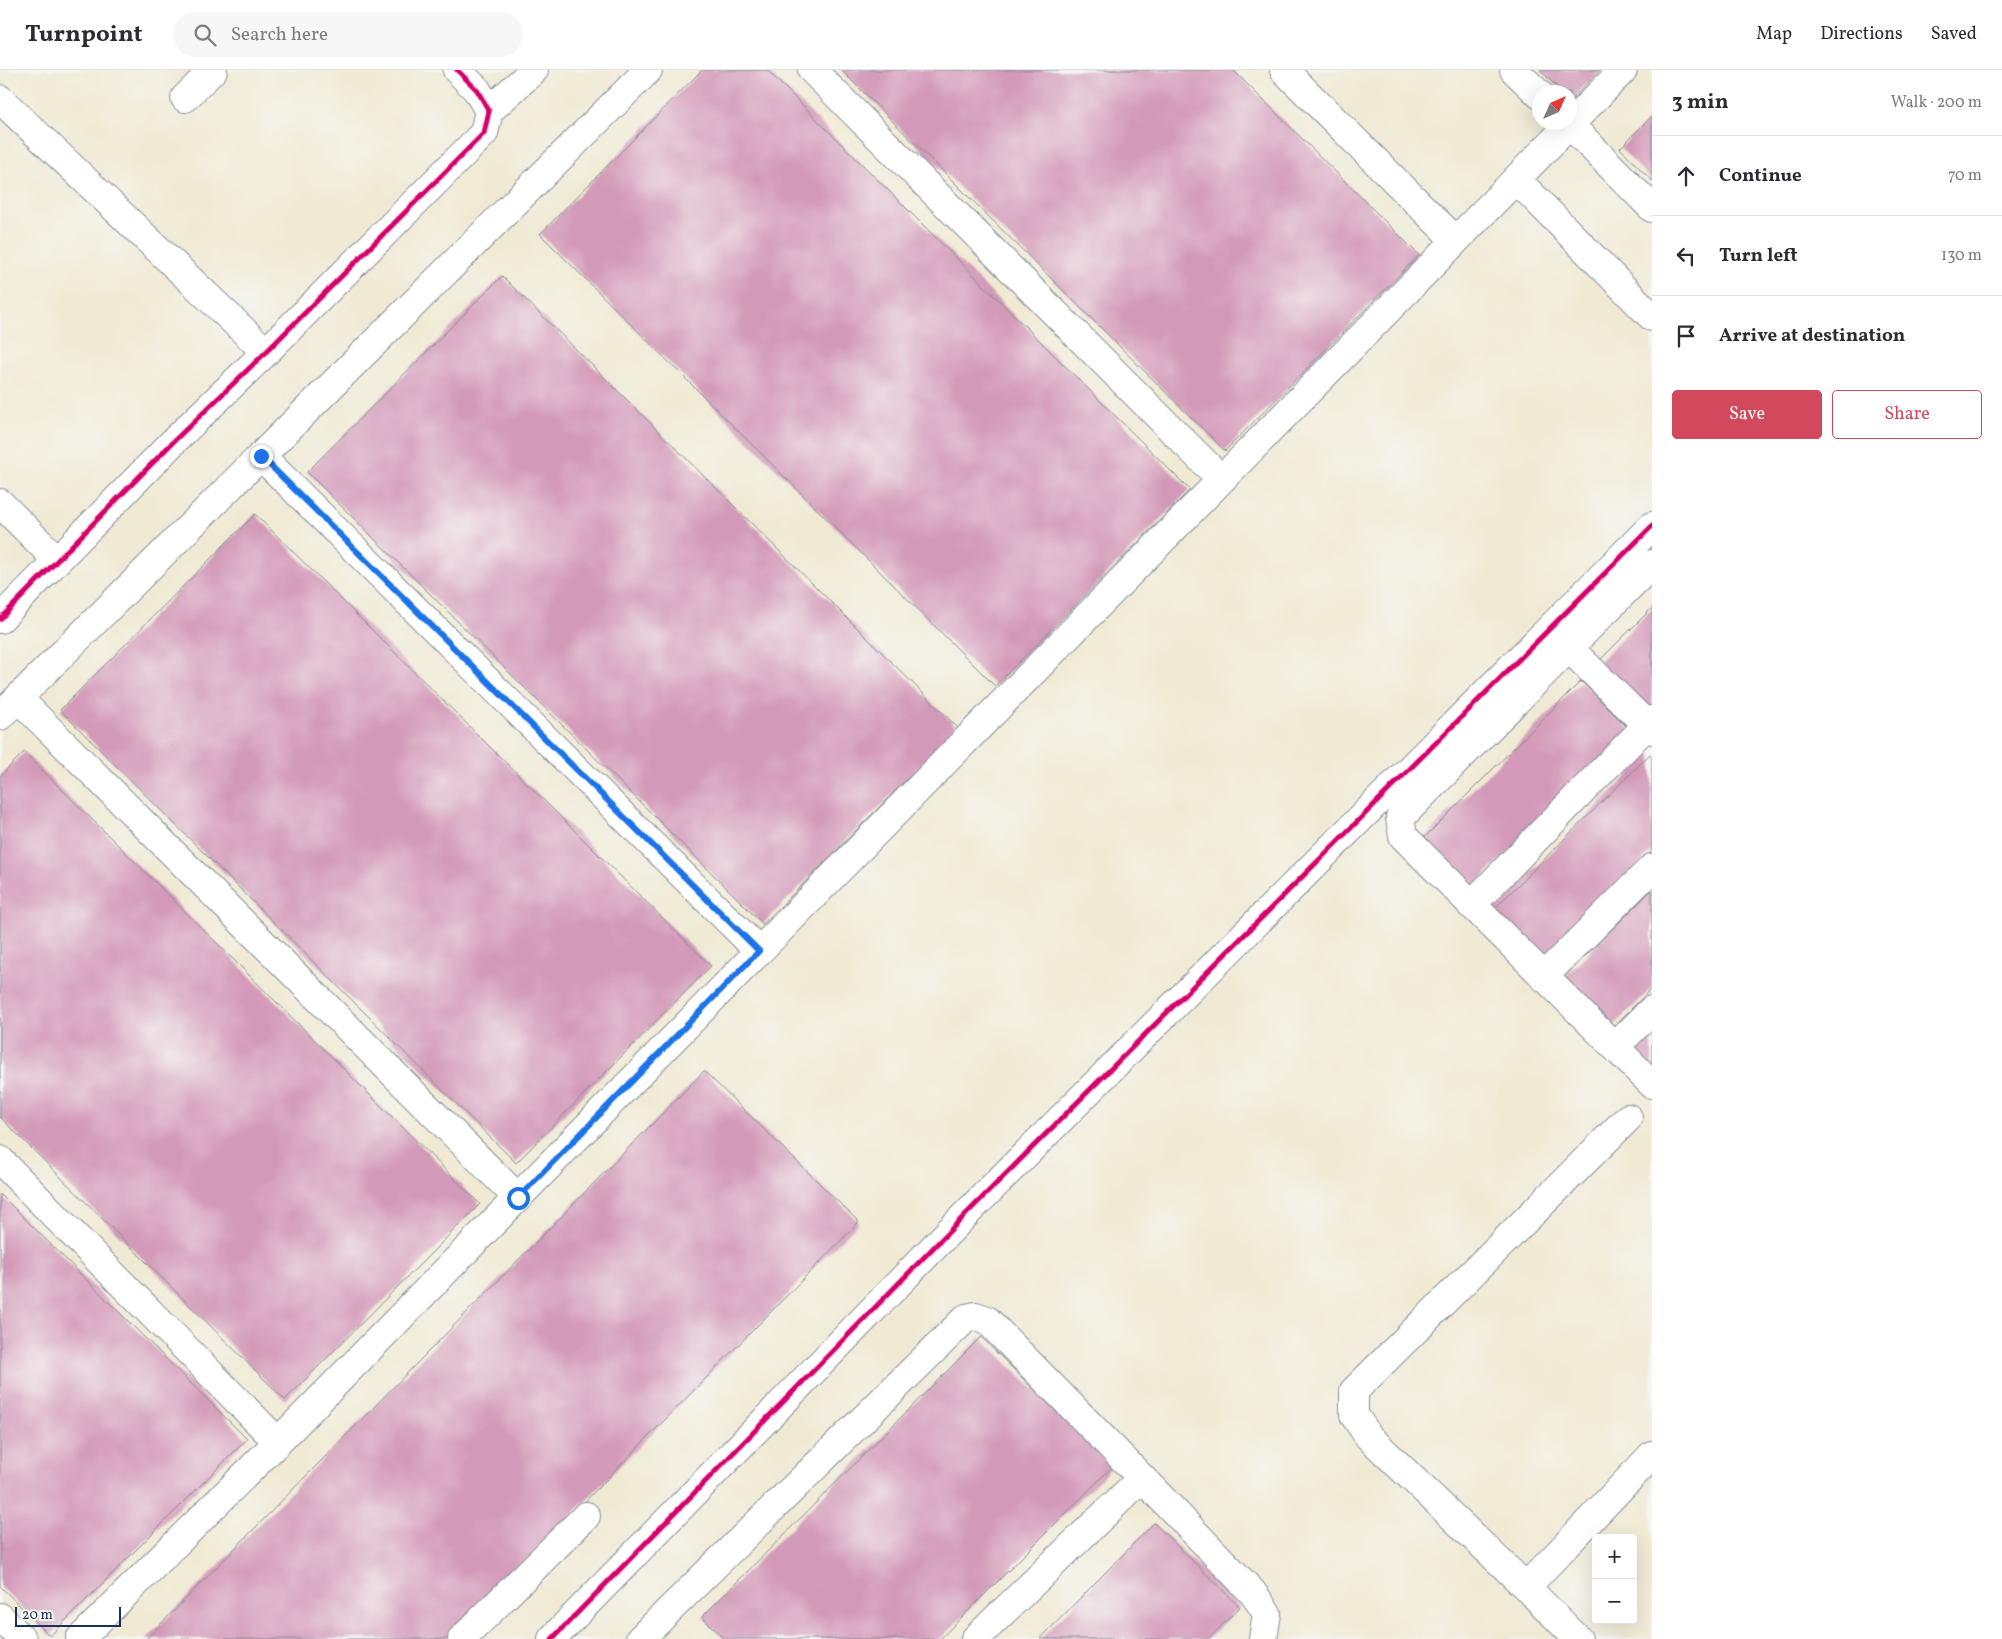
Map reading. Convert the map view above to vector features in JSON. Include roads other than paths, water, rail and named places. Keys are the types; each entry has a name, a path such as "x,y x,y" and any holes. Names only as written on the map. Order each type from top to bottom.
{"street":[{"path":"185,98 214,70"},
{"path":"457,70 477,90 489,112"},
{"path":"0,619 175,440 266,352 484,133 489,112 534,70"},
{"path":"518,1198 9,707 648,70"},
{"path":"812,70 1221,480"},
{"path":"1284,70 1455,240"},
{"path":"1514,70 1532,87"},
{"path":"1577,114 1623,70"},
{"path":"0,99 266,352"},
{"path":"80,1639 278,1442 518,1198 1516,179 1561,130"},
{"path":"1574,130 1652,208"},
{"path":"1516,179 1652,317"},
{"path":"261,456 759,951"},
{"path":"0,503 58,560"},
{"path":"552,1639 971,1209 1652,526"},
{"path":"1652,564 1400,818 1403,836 1652,1084"},
{"path":"1471,905 1650,725 1569,648"},
{"path":"1544,977 1652,868"},
{"path":"1615,1047 1652,1010"},
{"path":"1578,1639 1369,1437 1354,1415 1354,1391 1628,1118"},
{"path":"0,1160 278,1442"},
{"path":"640,1639 966,1318 976,1316 987,1320 1253,1593 1267,1614 1263,1639"},
{"path":"1526,1587 1652,1455"},
{"path":"975,1639 1142,1478"},
{"path":"462,1639 586,1516"},
{"path":"0,1617 22,1639"}]}
